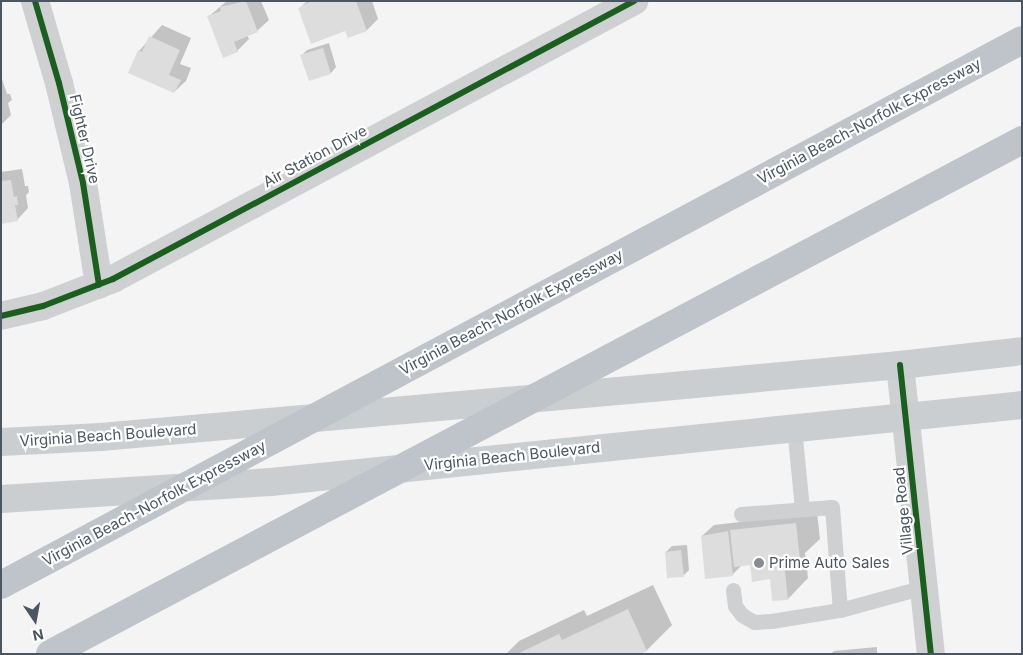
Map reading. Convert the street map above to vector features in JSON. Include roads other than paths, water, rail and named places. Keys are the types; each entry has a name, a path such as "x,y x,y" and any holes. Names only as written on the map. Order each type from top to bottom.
{"highway":[{"name":"Virginia Beach-Norfolk Expressway","path":"1,585 1022,40"},
{"path":"50,654 1022,140"}],"main road":[{"name":"Virginia Beach Boulevard","path":"1,442 101,437 900,365 1022,351"},
{"name":"Virginia Beach Boulevard","path":"1,499 271,482 1022,405"}],"street":[{"name":"Fighter Drive","path":"35,1 59,83 83,183 99,286"},
{"name":"Air Station Drive","path":"1,316 43,306 99,286 634,1"},
{"name":"Village Road","path":"900,365 931,654"}],"lane":[{"path":"794,427 802,509"},
{"path":"741,514 832,507 840,610"},
{"path":"733,590 735,606 742,615 754,622 840,610 924,587"}],"place":[{"name":"Prime Auto Sales","path":"759,563"}]}
